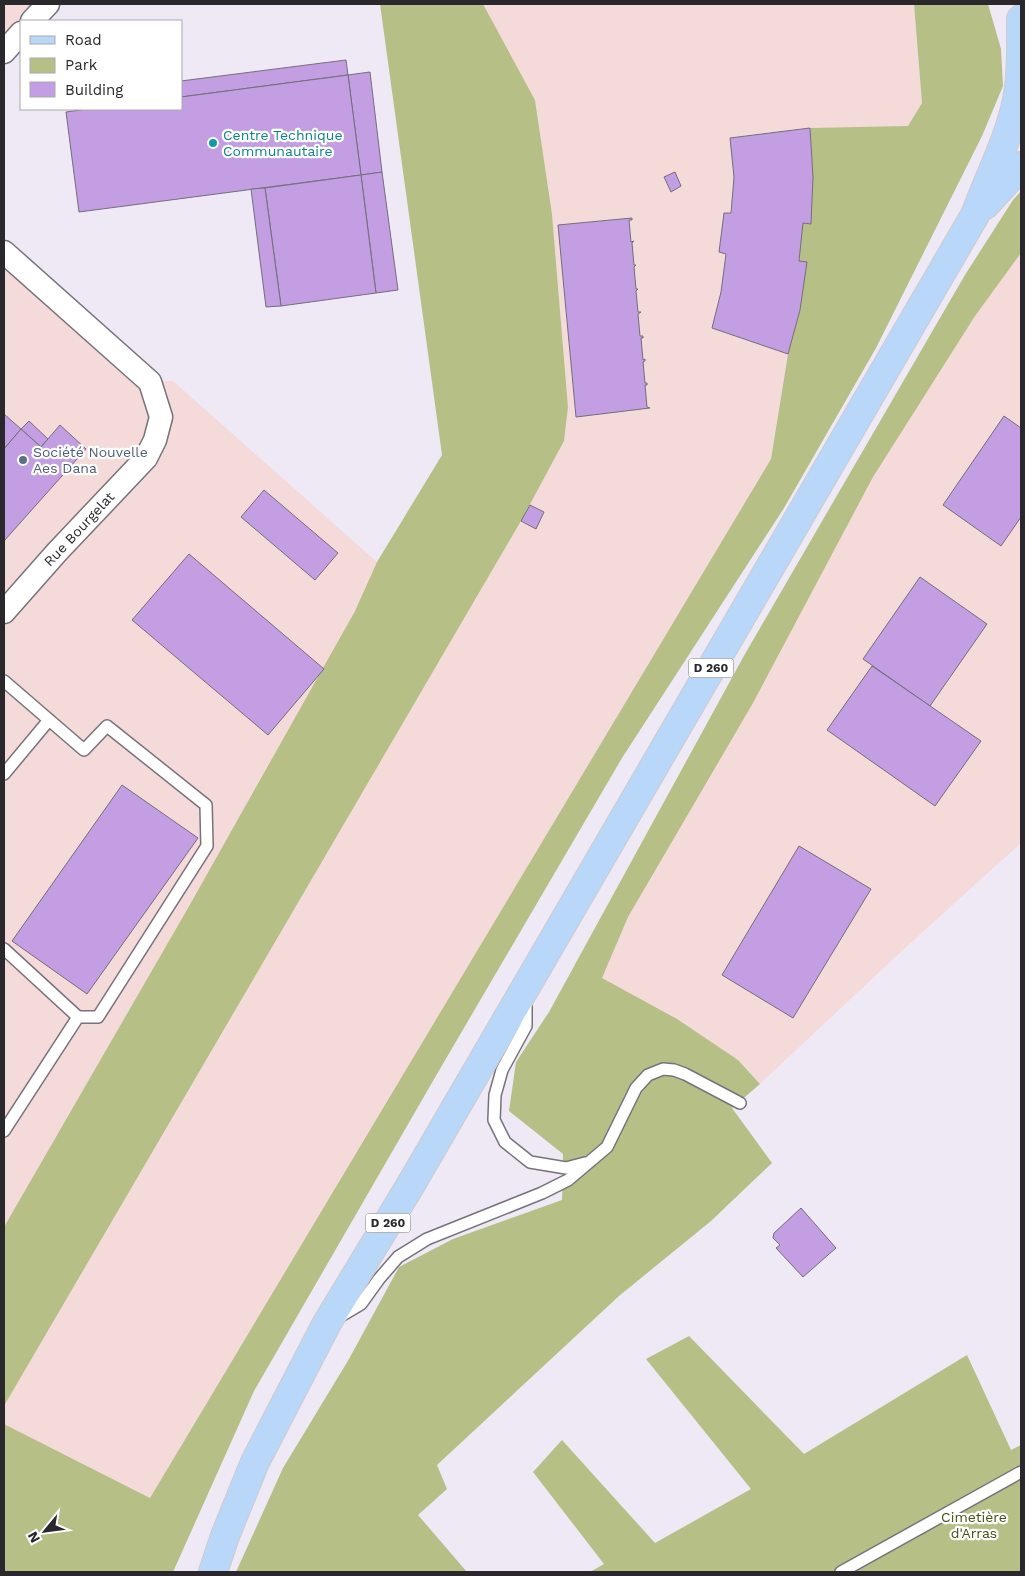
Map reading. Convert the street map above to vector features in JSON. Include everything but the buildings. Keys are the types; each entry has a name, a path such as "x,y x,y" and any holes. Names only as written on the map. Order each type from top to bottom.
{"main road":[{"path":"1017,4 1021,20"},
{"name":"D 260","path":"213,1572 225,1536 255,1462 327,1323 410,1186 975,215 1009,128 1017,100 1021,68 1021,20"},
{"name":"D 260","path":"975,215 1021,166"}],"street":[{"path":"34,20 48,4"},
{"name":"Rue Bourgelat","path":"4,252 150,382 161,416 155,440 146,458 4,612"}],"lane":[{"path":"4,681 84,750 107,726 206,804 207,846 98,1017 78,1016 4,949"},
{"path":"4,774 49,720"},
{"path":"526,987 526,1026 502,1070 495,1095 494,1120 505,1142 530,1162 566,1168 592,1161"},
{"path":"4,1131 78,1016"},
{"path":"327,1323 361,1304 398,1257 427,1239 542,1193 568,1180 607,1147 636,1088 648,1075 663,1068 685,1074 740,1103"},
{"path":"841,1572 1021,1472"}],"shaded area":[{"path":"4,4 48,4 33,20 20,20 20,35 4,52"},
{"path":"483,4 914,4 922,103 908,126 813,177 811,224 803,224 799,261 807,262 800,310 788,354 771,459 150,1498 4,1424 4,1406 521,521 564,441 568,407 552,214 535,100"},
{"path":"1021,191 1021,843 906,947 760,1084 738,1060 575,964 745,654 965,275 1013,200"},
{"path":"4,252 149,381 173,381 377,562 355,611 188,908 4,1227"}],"green space":[{"path":"380,4 483,4 535,100 552,214 568,407 564,441 521,521 4,1406 4,1227 188,908 355,611 377,562 442,455"},
{"path":"914,4 988,4 1001,49 1003,86 982,136 876,348 784,508 622,758 254,1391 173,1572 4,1572 4,1424 150,1498 771,459 788,354 800,310 807,262 799,261 803,223 811,224 813,177 810,128 908,126 922,103"},
{"path":"1021,191 1021,253 975,316 873,477 753,703 628,917 602,978 677,1019 738,1060 760,1084 732,1108 772,1163 711,1221 619,1296 437,1465 447,1489 418,1515 467,1572 236,1572 283,1468 349,1359 399,1267 453,1239 562,1200 563,1154 509,1111 516,1062 549,1012 745,654 965,275 1013,200"},
{"name":"Cimetière d'Arras","path":"689,1336 804,1454 967,1355 1011,1450 1021,1445 1021,1572 590,1572 604,1564 533,1472 562,1440 655,1543 751,1489 646,1359"}],"place":[{"name":"Centre Technique Communautaire","path":"213,143"},
{"name":"Société Nouvelle Aes Dana","path":"23,460"}]}
